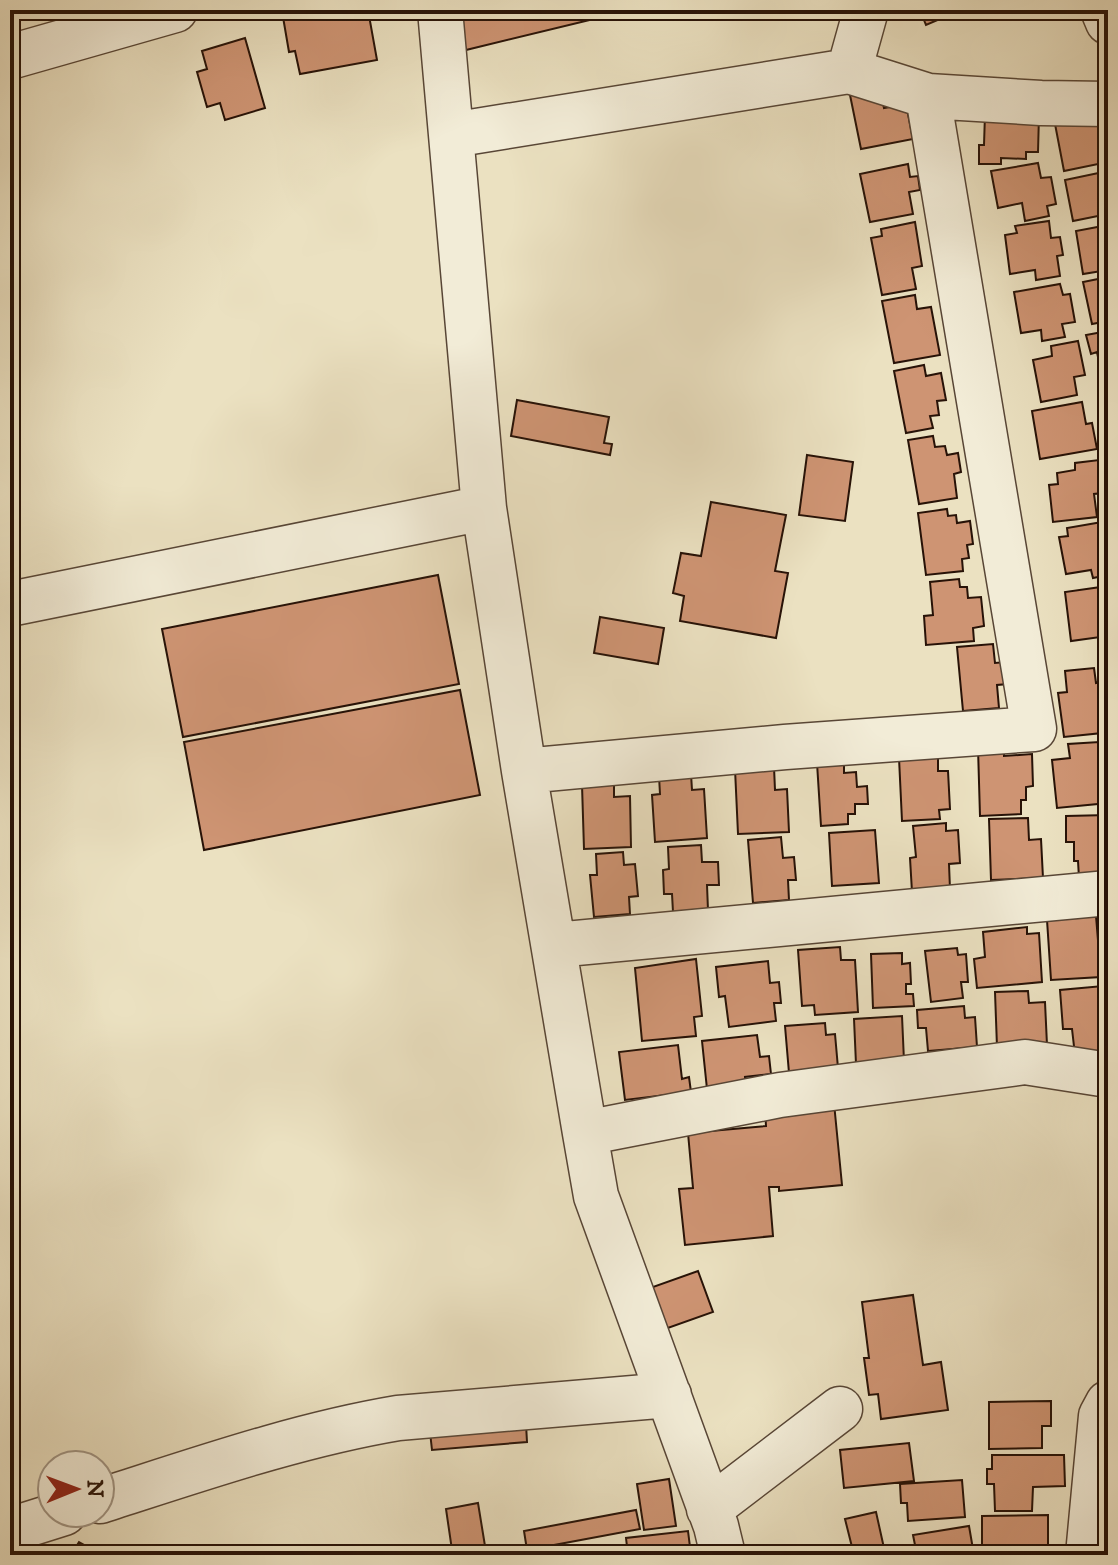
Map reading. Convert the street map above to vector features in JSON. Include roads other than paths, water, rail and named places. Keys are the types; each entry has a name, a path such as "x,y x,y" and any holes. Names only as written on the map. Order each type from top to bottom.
{"street":[{"path":"10,57 175,10"},
{"path":"440,10 484,508 524,771 596,1196 669,1395 723,1555"},
{"path":"849,71 866,10"},
{"path":"1103,10 1108,22"},
{"path":"452,135 849,71 928,96 1108,104"},
{"path":"524,771 785,747 1034,729 928,96"},
{"path":"10,604 484,508"},
{"path":"555,945 1108,893"},
{"path":"585,1133 780,1095 1025,1062 1108,1075"},
{"path":"116,1496 358,1425 398,1418 669,1395"},
{"path":"1088,1555 1101,1416 1108,1403"},
{"path":"709,1509 840,1409"},
{"path":"10,1530 36,1522"}]}
